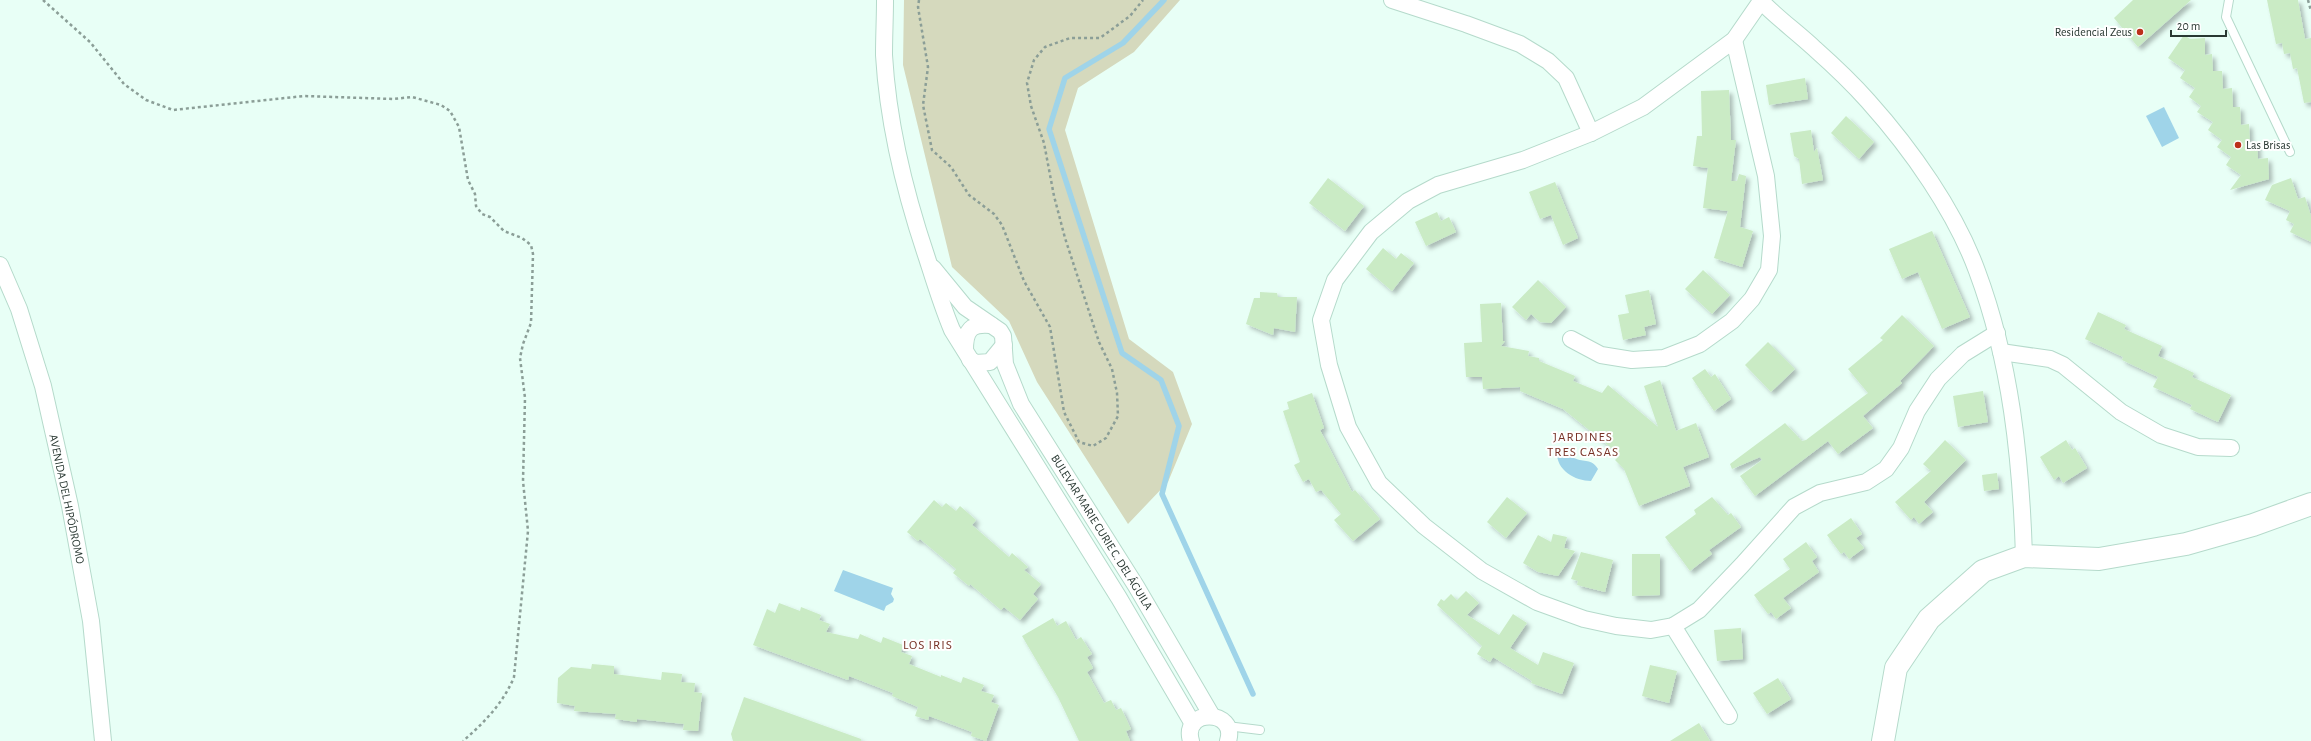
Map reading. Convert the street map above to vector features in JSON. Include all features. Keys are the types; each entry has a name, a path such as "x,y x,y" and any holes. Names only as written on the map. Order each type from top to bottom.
{"street":[{"name":"BULEVAR MARIE CURIE C. DEL ÁGUILA","path":"885,0 884,55 890,109 898,158 911,213 940,301 952,330 1120,598 1193,724"},
{"path":"1392,0 1466,24 1520,44 1548,61 1566,78 1591,133"},
{"path":"1997,333 1963,354 1938,379 1917,412 1901,448 1886,469 1866,482 1820,493 1794,507 1699,610 1673,626 1651,630 1616,626 1584,619 1537,602 1482,571 1424,526 1379,483 1348,427 1329,365 1322,320 1335,280 1371,232 1408,201 1438,184 1523,160 1591,133 1643,107 1734,40 1760,1 1817,50 1868,101 1914,158 1947,208 1977,270 1997,333 2015,431 2022,500 2024,556"},
{"path":"1571,339 1601,354 1632,360 1664,358 1700,344 1732,321 1752,299 1769,270 1772,236 1766,176 1734,40"},
{"name":"BULEVAR MARIE CURIE C. DEL ÁGUILA","path":"928,261 965,307 1000,331 1004,344 1004,364 1022,404 1136,586 1212,716"},
{"name":"AVENIDA DEL HIPÓDROMO","path":"0,265 19,309 43,386 70,506 91,621 103,741"},
{"path":"991,325 981,324 970,329 966,336 968,355 976,362 990,362 1004,344"},
{"path":"2001,352 2050,359 2063,365 2121,412 2161,435 2198,447 2230,448"},
{"path":"1883,741 1896,668 1929,619 1983,571 2024,556 2099,559 2186,544 2253,525 2311,504"},
{"path":"1673,626 1729,716"},
{"path":"1191,741 1190,731 1193,724 1204,716 1212,716 1223,721 1227,734"}],"lane":[{"path":"2229,0 2226,17 2290,152"},
{"path":"1227,734 1260,730"}],"path":[{"path":"43,0 90,42 124,84 146,100 173,110 304,96 393,99 412,97 442,105 450,111 459,127 468,180 475,194 476,206 482,214 490,217 504,231 522,238 531,245 533,254 531,324 523,344 520,358 525,398 523,481 528,531 514,677 508,694 477,729 464,741"},
{"path":"919,0 918,7 928,67 923,105 932,150 951,167 969,194 994,214 1002,225 1024,281 1050,327 1064,412 1079,442 1093,446 1106,438 1118,416 1117,393 1112,369 1100,342 1063,231 1054,196 1044,143 1032,106 1028,83 1034,60 1045,47 1070,38 1100,38 1130,16 1143,0"},
{"path":"2308,0 2311,11"}],"green space":[{"path":"904,0 1180,0 1134,52 1078,88 1065,130 1129,339 1173,372 1192,424 1168,482 1128,524 1037,382 1009,321 952,267 903,65"}],"water":[{"path":"2164,107 2179,138 2162,147 2146,116"},
{"path":"1561,448 1572,451 1574,458 1593,463 1598,469 1591,481 1573,477 1563,469 1557,452"},
{"path":"843,570 893,588 891,594 894,599 893,602 886,606 884,611 834,591"}],"building":[{"name":"Residencial Zeus","path":"2133,0 2191,0 2138,47 2114,18"},
{"path":"2267,0 2298,0 2305,39 2311,38 2311,102 2304,103 2297,68 2293,69 2290,53 2284,54 2282,43 2276,44"},
{"name":"Las Brisas","path":"2184,35 2190,39 2205,38 2205,55 2212,54 2213,71 2222,71 2223,89 2232,88 2233,107 2240,107 2241,125 2249,124 2250,143 2257,142 2258,159 2268,158 2269,179 2230,190 2241,175 2226,165 2231,157 2217,147 2222,140 2208,130 2213,122 2197,112 2201,106 2189,97 2195,88 2180,78 2185,70 2168,58"},
{"path":"1805,78 1808,99 1769,105 1766,85"},
{"path":"1729,90 1731,140 1736,140 1731,181 1737,181 1739,174 1746,176 1740,227 1753,231 1742,267 1714,258 1728,211 1703,208 1708,168 1693,166 1697,136 1702,136 1701,91"},
{"path":"1846,116 1874,142 1859,159 1831,133"},
{"path":"1811,130 1814,152 1817,148 1823,180 1802,184 1799,159 1794,156 1790,133"},
{"path":"1328,178 1364,206 1345,231 1309,203"},
{"path":"2291,178 2298,199 2305,197 2311,216 2311,242 2290,232 2294,224 2286,220 2290,211 2265,200 2272,185"},
{"path":"1555,182 1578,238 1563,245 1551,215 1540,219 1529,192"},
{"path":"1437,212 1441,221 1449,217 1456,232 1426,246 1415,222"},
{"path":"1932,231 1970,317 1942,329 1918,272 1902,279 1889,249"},
{"path":"1383,248 1396,259 1401,253 1414,263 1392,291 1366,269"},
{"path":"1703,270 1730,295 1712,314 1685,289"},
{"path":"1538,280 1566,307 1551,323 1540,322 1531,314 1526,320 1512,307"},
{"path":"1649,290 1656,324 1644,327 1646,335 1623,340 1618,315 1629,313 1625,295"},
{"path":"1260,292 1277,293 1278,297 1297,297 1295,332 1274,328 1273,335 1246,324 1254,298 1260,298"},
{"path":"1501,303 1503,341 1505,341 1501,346 1529,351 1528,356 1539,358 1539,361 1575,376 1573,381 1602,393 1608,385 1658,427 1644,386 1660,380 1676,431 1696,423 1709,457 1683,467 1690,486 1639,506 1624,469 1615,460 1620,455 1563,409 1520,391 1520,387 1483,389 1482,377 1466,377 1464,343 1482,342 1480,304"},
{"path":"2098,312 2126,325 2124,329 2162,346 2158,356 2194,373 2192,377 2231,395 2218,422 2190,409 2192,405 2153,387 2158,377 2122,360 2123,357 2085,339"},
{"path":"1902,315 1934,346 1900,381 1902,383 1863,416 1873,428 1838,454 1828,441 1755,496 1740,476 1762,460 1760,457 1732,469 1730,464 1785,423 1802,441 1806,440 1868,393 1848,369 1883,340 1880,338"},
{"path":"1768,342 1795,369 1771,392 1745,365"},
{"path":"1705,369 1711,377 1715,374 1731,399 1714,411 1692,378"},
{"path":"1983,391 1988,422 1958,427 1953,396"},
{"path":"1312,393 1324,428 1320,430 1352,492 1355,490 1380,519 1353,541 1334,520 1341,514 1321,490 1316,492 1309,479 1303,482 1294,465 1300,462 1283,411 1289,409 1287,402"},
{"path":"1945,440 1966,460 1924,502 1933,512 1919,524 1914,517 1911,520 1895,502 1931,471 1923,464"},
{"path":"2066,440 2072,450 2075,448 2087,468 2063,483 2059,476 2054,480 2040,457"},
{"path":"1997,473 1999,489 1984,491 1982,475"},
{"path":"1507,497 1527,513 1506,538 1487,522"},
{"path":"1712,497 1728,515 1731,513 1741,527 1709,550 1712,554 1690,571 1665,537 1696,514 1694,510"},
{"path":"934,500 942,507 946,503 956,511 960,506 976,520 972,525 1009,557 1012,553 1028,567 1024,570 1041,584 1033,594 1038,599 1020,620 1004,607 1001,610 970,584 969,586 953,573 956,569 920,539 918,541 907,532"},
{"path":"1851,518 1862,534 1856,538 1864,548 1849,559 1844,552 1841,554 1827,535"},
{"path":"1553,534 1567,537 1564,548 1575,551 1558,576 1538,572 1523,563 1538,535 1551,542"},
{"path":"1806,542 1817,557 1812,561 1819,572 1783,598 1791,608 1776,619 1771,612 1768,614 1754,595 1790,569 1783,559"},
{"path":"1581,552 1613,560 1605,592 1577,585 1578,581 1571,579"},
{"path":"1632,554 1660,554 1660,595 1632,596"},
{"path":"1466,591 1479,603 1467,615 1499,635 1513,614 1527,623 1510,648 1538,665 1543,652 1574,663 1562,694 1531,683 1532,681 1493,657 1490,662 1477,654 1482,646 1437,605 1441,599 1444,601 1451,594 1457,600"},
{"path":"779,603 800,611 801,607 821,615 819,620 830,624 826,632 858,639 860,634 881,643 883,637 903,645 901,652 912,656 909,664 941,677 941,675 961,683 963,677 984,685 981,691 994,695 991,702 999,705 986,741 971,736 972,732 929,716 928,720 915,716 918,707 892,696 893,693 849,676 848,680 753,645 767,609 775,613"},
{"path":"1053,618 1057,626 1066,621 1076,640 1081,637 1092,654 1087,657 1093,668 1087,672 1104,703 1111,700 1116,710 1121,708 1131,729 1126,731 1130,741 1079,741 1058,697 1022,636"},
{"path":"1741,628 1743,659 1717,661 1714,630"},
{"path":"592,664 614,666 614,674 661,680 662,672 682,674 681,682 695,683 694,692 702,693 698,731 683,730 684,724 637,719 637,722 615,719 616,714 574,711 575,706 557,703 558,678 571,667 591,669"},
{"path":"1650,665 1677,671 1669,703 1642,696"},
{"path":"1778,678 1791,699 1767,714 1753,693"},
{"path":"744,697 861,739 861,741 733,741 731,734"},
{"path":"1699,723 1710,741 1670,741"}],"waterway":[{"path":"1164,0 1123,43 1065,78 1049,129 1122,353 1161,380 1179,426 1162,494 1253,694"}],"place":[{"name":"Residencial Zeus","path":"2140,32"},
{"name":"Las Brisas","path":"2238,145"}],"district":[{"name":"JARDINES TRES CASAS","path":"1583,444"},
{"name":"LOS IRIS","path":"928,645"}]}
